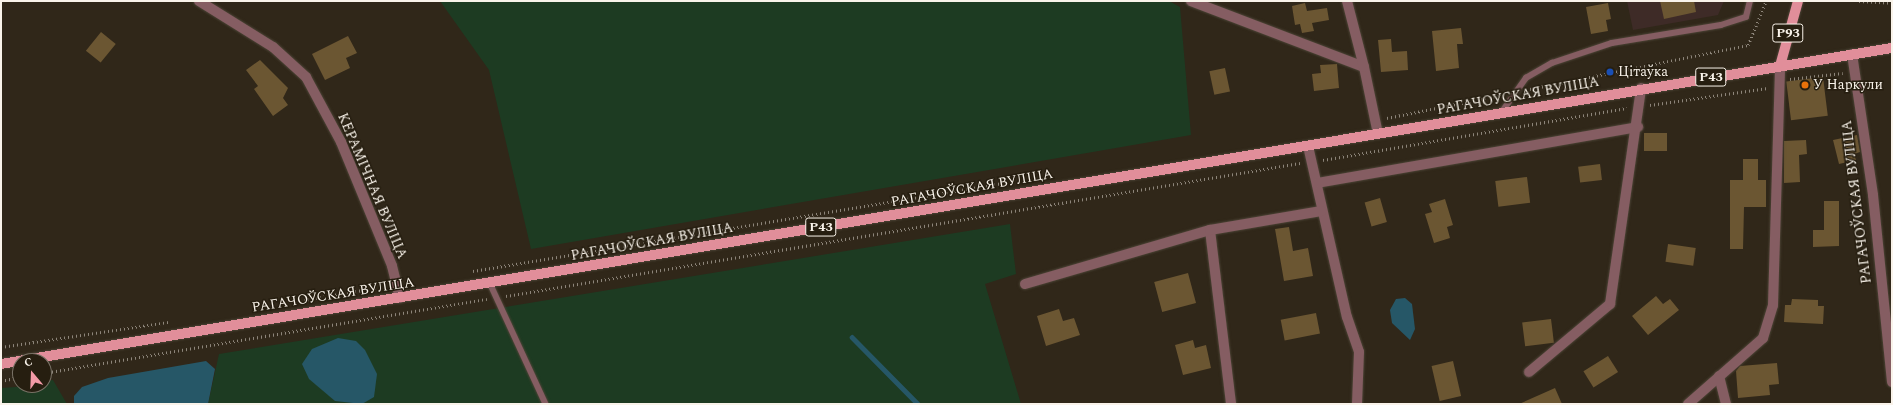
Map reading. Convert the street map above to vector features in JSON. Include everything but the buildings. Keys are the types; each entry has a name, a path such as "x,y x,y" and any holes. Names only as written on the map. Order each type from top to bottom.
{"main road":[{"name":"Р93","path":"1780,66 1798,1"},
{"name":"РАГАЧОЎСКАЯ ВУЛІЦА","path":"1,364 1308,146 1641,88 1892,48"}],"street":[{"name":"КЕРАМІЧНАЯ ВУЛІЦА","path":"199,1 273,47 306,77 341,142 397,284 400,298"},
{"path":"1191,1 1364,67"},
{"path":"1347,1 1364,67 1378,134"},
{"name":"РАГАЧОЎСКАЯ ВУЛІЦА","path":"1852,54 1873,195 1892,382"},
{"path":"1688,404 1763,338 1773,305 1777,86 1780,66"},
{"path":"1530,372 1610,304 1638,127 1641,88"},
{"path":"1318,183 1638,127"},
{"path":"1308,146 1318,183 1321,211 1347,317 1359,352 1357,404"},
{"path":"1025,284 1210,230 1321,211"},
{"path":"1210,230 1231,404"},
{"path":"1719,376 1726,404"}],"lane":[{"path":"1501,113 1526,78 1552,63 1612,43 1721,25 1746,17 1750,1"},
{"path":"490,283 546,404"}],"path":[{"path":"1375,120 1748,46 1766,1"},
{"path":"1859,1 1892,3"},
{"path":"52,372 1640,107 1777,86 1784,79 1855,72"},
{"path":"465,273 1016,181"},
{"path":"297,301 397,284"},
{"path":"1,347 173,322"},
{"path":"1,381 12,379"}],"shaded area":[{"path":"1627,1 1724,1 1718,15 1633,30"}],"green space":[{"path":"440,1 1169,1 1180,7 1191,135 531,249 489,70"},
{"path":"1010,224 1016,274 985,284 1021,404 208,404 219,354"},
{"path":"52,380 67,404 1,404 1,388 12,387 12,393 52,393"}],"water":[{"path":"1405,298 1412,304 1415,329 1410,340 1392,323 1390,310 1396,299"},
{"path":"338,338 356,341 365,350 377,374 374,397 362,404 335,401 309,379 302,364 312,349"},
{"path":"206,361 215,369 208,404 74,404 74,396 82,387 108,378"}],"waterway":[{"path":"852,337 918,404"}],"place":[{"name":"Цітаўка","path":"1610,72"},
{"name":"У Наркули","path":"1805,85"}]}
